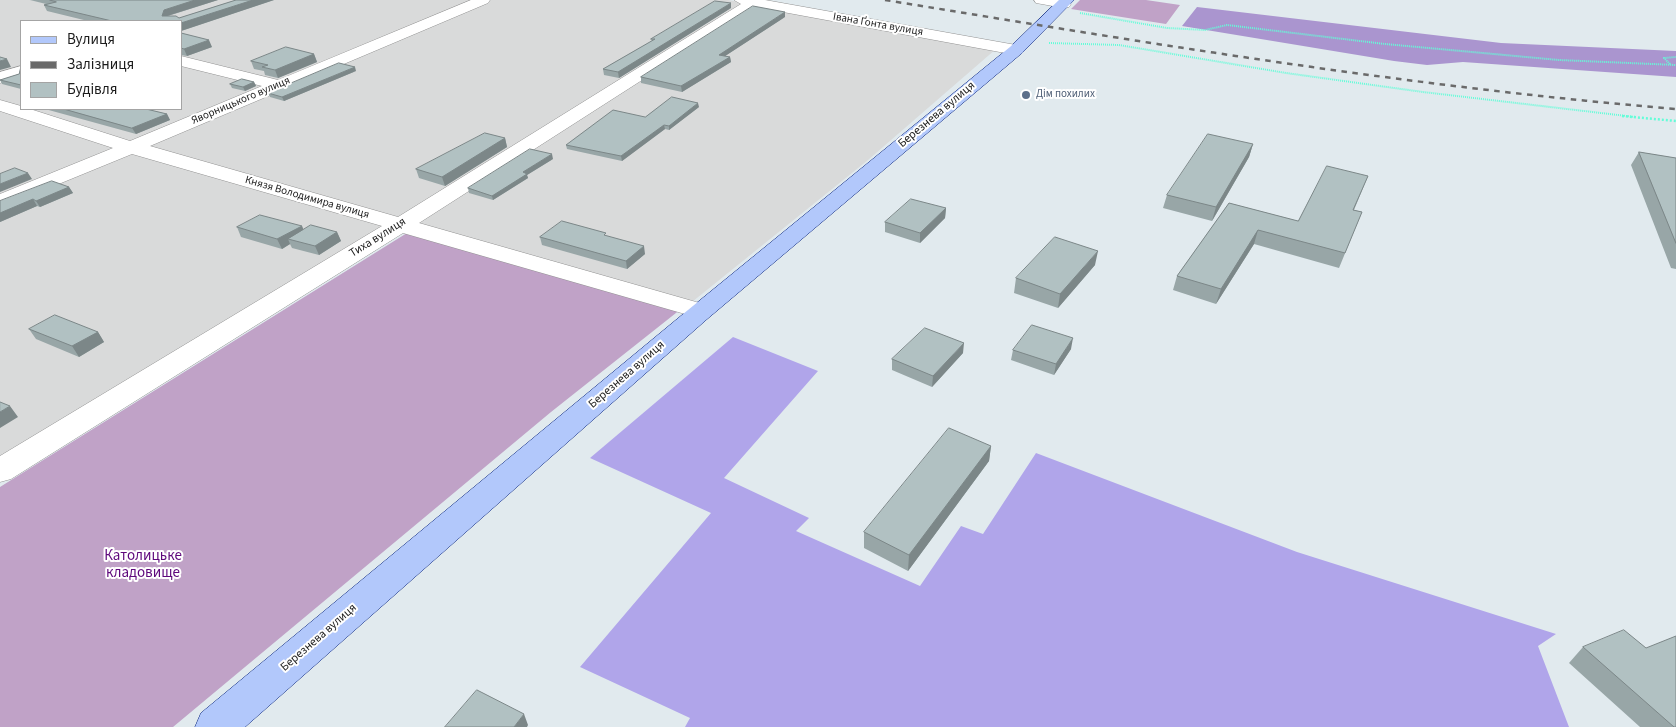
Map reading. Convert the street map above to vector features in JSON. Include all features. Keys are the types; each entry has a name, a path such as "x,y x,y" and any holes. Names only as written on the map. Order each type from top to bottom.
{"main road":[{"name":"Березнева вулиця","path":"215,727 702,311 1020,46 1063,4"}],"street":[{"name":"Яворницького вулиця","path":"0,202 483,0"},
{"path":"1041,0 1063,4"},
{"name":"Івана Ґонта вулиця","path":"747,1 1020,46"},
{"name":"Тиха вулиця","path":"0,471 400,225 747,1"},
{"path":"182,61 279,85"},
{"path":"0,78 20,71"},
{"name":"Князя Володимира вулиця","path":"0,105 130,147 702,311"}],"path":[{"path":"1063,4 1167,28 1206,30 1227,25 1385,44 1560,60 1676,64"},
{"path":"1020,46 1119,45 1286,73 1423,92 1598,114 1676,120"},
{"path":"1670,64 1664,58 1676,57"}],"shaded area":[{"path":"0,0 728,0 996,49 868,160 692,302 397,219 0,461"},
{"path":"1197,7 1501,43 1676,51 1676,77 1463,62 1427,65 1394,61 1182,26"},
{"path":"733,337 818,371 724,478 809,518 796,531 920,586 961,526 983,534 1036,453 1297,552 1556,634 1538,646 1569,727 685,727 690,718 580,667 711,513 590,458"}],"green space":[{"path":"1080,0 1146,0 1180,5 1166,24 1071,9"},
{"name":"Католицьке кладовище","path":"407,233 681,309 551,412 173,727 0,727 0,487"}],"building":[{"path":"50,0 195,0 164,10 162,16 176,16 179,18 236,0 253,0 182,23 182,20 108,20 44,5 56,2"},
{"path":"715,1 731,3 618,72 603,69 655,39 651,39"},
{"path":"753,6 785,12 719,55 730,57 681,86 641,77"},
{"path":"182,33 209,40 182,48"},
{"path":"286,47 314,54 275,70 262,67 268,65 251,61"},
{"path":"339,63 355,67 282,97 268,93"},
{"path":"20,70 20,85 0,80 19,74"},
{"path":"242,79 254,82 243,87 230,84"},
{"path":"672,97 698,103 669,126 664,125 621,156 566,145 613,110 645,117"},
{"path":"68,110 150,110 167,114 132,128"},
{"path":"485,133 505,138 442,177 416,169"},
{"path":"1208,134 1253,144 1216,207 1167,195"},
{"path":"530,149 552,154 523,172 527,174 492,196 468,188"},
{"path":"1639,152 1676,158 1676,243"},
{"path":"1327,166 1368,176 1353,210 1362,212 1345,253 1258,230 1221,289 1177,276 1229,203 1298,221"},
{"path":"15,168 28,173 0,184 0,174"},
{"path":"52,181 69,187 0,213 0,201"},
{"path":"911,199 946,208 920,233 885,222"},
{"path":"260,215 302,226 277,239 237,227"},
{"path":"562,221 644,246 626,261 540,237"},
{"path":"311,225 337,232 315,246 288,239"},
{"path":"1055,237 1098,251 1060,294 1016,278"},
{"path":"55,315 98,332 72,346 29,329"},
{"path":"1032,325 1073,338 1056,364 1013,350"},
{"path":"925,328 964,343 933,376 892,359"},
{"path":"0,402 10,406 0,412"},
{"path":"949,428 991,446 909,555 864,532"},
{"path":"1624,630 1646,648 1676,636 1676,727 1583,647"},
{"path":"477,690 524,714 514,727 445,727"}],"railway":[{"path":"885,0 1181,48 1378,76 1576,100 1676,109"}],"place":[{"name":"Дiм похилих","path":"1026,95"}]}
